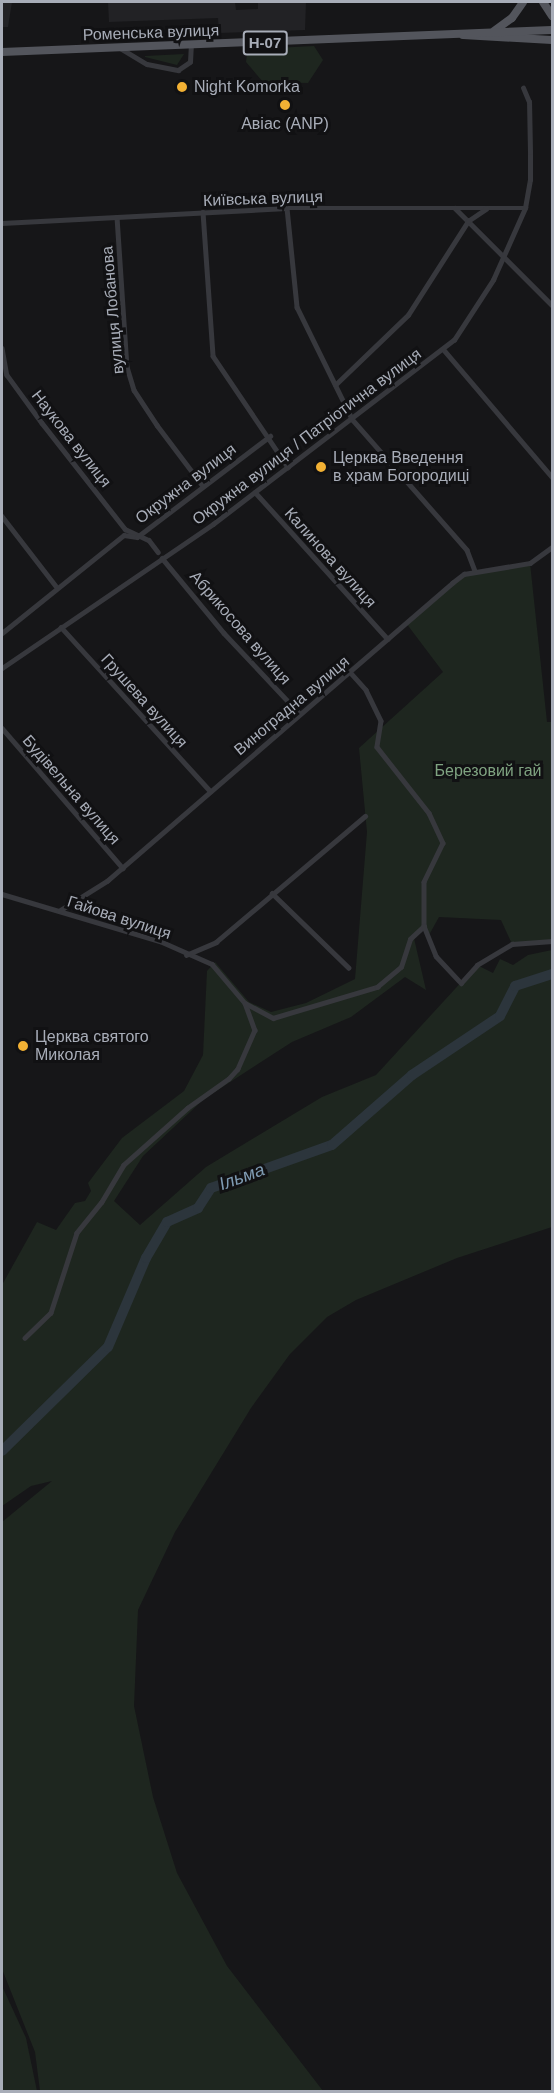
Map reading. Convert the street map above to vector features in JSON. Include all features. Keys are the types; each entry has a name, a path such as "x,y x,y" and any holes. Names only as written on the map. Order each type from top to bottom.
{"main road":[{"path":"494,31 512,18 523,2"},
{"path":"543,2 552,16"},
{"name":"Н-07","path":"459,34 552,30"},
{"name":"Н-07","path":"459,34 495,40 552,40"},
{"name":"Роменська вулиця","path":"2,52 459,34"}],"street":[{"path":"120,48 147,64 178,70 190,62 191,45"},
{"name":"Окружна вулиця / Патріотична вулиця","path":"2,668 255,492 444,350 493,280 525,208 531,180 529,102 523,88"},
{"path":"287,208 297,307 352,419 466,550 475,571"},
{"name":"Київська вулиця","path":"2,223 287,208 525,208"},
{"path":"455,208 552,305"},
{"path":"335,385 408,315 468,221 486,209"},
{"path":"203,212 213,356 270,436 288,467"},
{"name":"вулиця Лобанова","path":"117,217 127,367 135,390 151,417 203,486"},
{"name":"Наукова вулиця","path":"2,348 7,375 125,529 136,537 148,540 158,552"},
{"path":"444,350 552,477"},
{"name":"Окружна вулиця","path":"2,633 56,586 124,535 136,537 270,436"},
{"name":"Калинова вулиця","path":"255,492 388,639"},
{"path":"2,516 56,586"},
{"name":"Виноградна вулиця","path":"59,911 87,896 123,868 452,583 475,571 530,563 552,547"},
{"name":"Абрикосова вулиця","path":"162,558 224,633 300,714"},
{"name":"Грушева вулиця","path":"61,627 210,791"},
{"path":"350,672 366,690 381,721 377,747 429,813 443,843 424,882 424,926 436,956 461,983 477,965 512,944 552,941"},
{"name":"Будівельна вулиця","path":"2,728 123,868"},
{"path":"186,955 216,942 365,816"},
{"path":"272,893 349,968"},
{"name":"Гайова вулиця","path":"2,894 160,941 186,955 212,964 245,1003"},
{"path":"245,1003 273,1018 377,987 401,967 413,933 424,926"},
{"path":"25,1338 51,1313 77,1233 102,1202 124,1165 188,1108 229,1079 254,1037 255,1030 245,1003"}],"shaded area":[{"path":"2,2 12,2 8,27 2,27"},
{"path":"108,2 235,2 236,10 258,9 258,2 306,2 305,30 219,33 218,18 109,22"}],"green space":[{"path":"314,46 323,60 308,83 263,82 246,62 247,54 253,49"},
{"path":"184,54 177,65 145,57 145,56"},
{"name":"Березовий гай","path":"530,563 547,722 552,722 552,941 512,944 501,920 439,917 429,935 424,926 413,934 426,990 405,977 351,1017 292,1042 204,1099 143,1156 114,1201 140,1225 206,1167 322,1097 376,1075 477,965 493,973 500,959 513,965 528,955 552,950 552,1227 457,1258 356,1300 327,1317 290,1354 251,1408 175,1532 138,1610 134,1706 153,1797 177,1873 227,1966 323,2091 40,2091 35,2052 2,1969 2,1522 52,1481 31,1486 2,1506 2,1285 37,1222 56,1230 75,1203 85,1201 91,1191 88,1183 122,1138 184,1091 203,1055 207,971 215,962 249,1002 271,1012 306,1003 355,979 367,832 359,748 443,672 406,623 464,574"},
{"path":"2,1986 26,2038 37,2091 2,2091"}],"waterway":[{"name":"Ільма","path":"2,1451 108,1347 146,1258 167,1222 198,1208 211,1188 332,1145 412,1075 500,1016 515,986 552,974"}],"place":[{"name":"Night Komorka","path":"182,87"},
{"name":"Авіас (ANP)","path":"285,105"},
{"name":"Церква Введення в храм Богородиці","path":"321,467"},
{"name":"Церква святого Миколая","path":"23,1046"}]}
